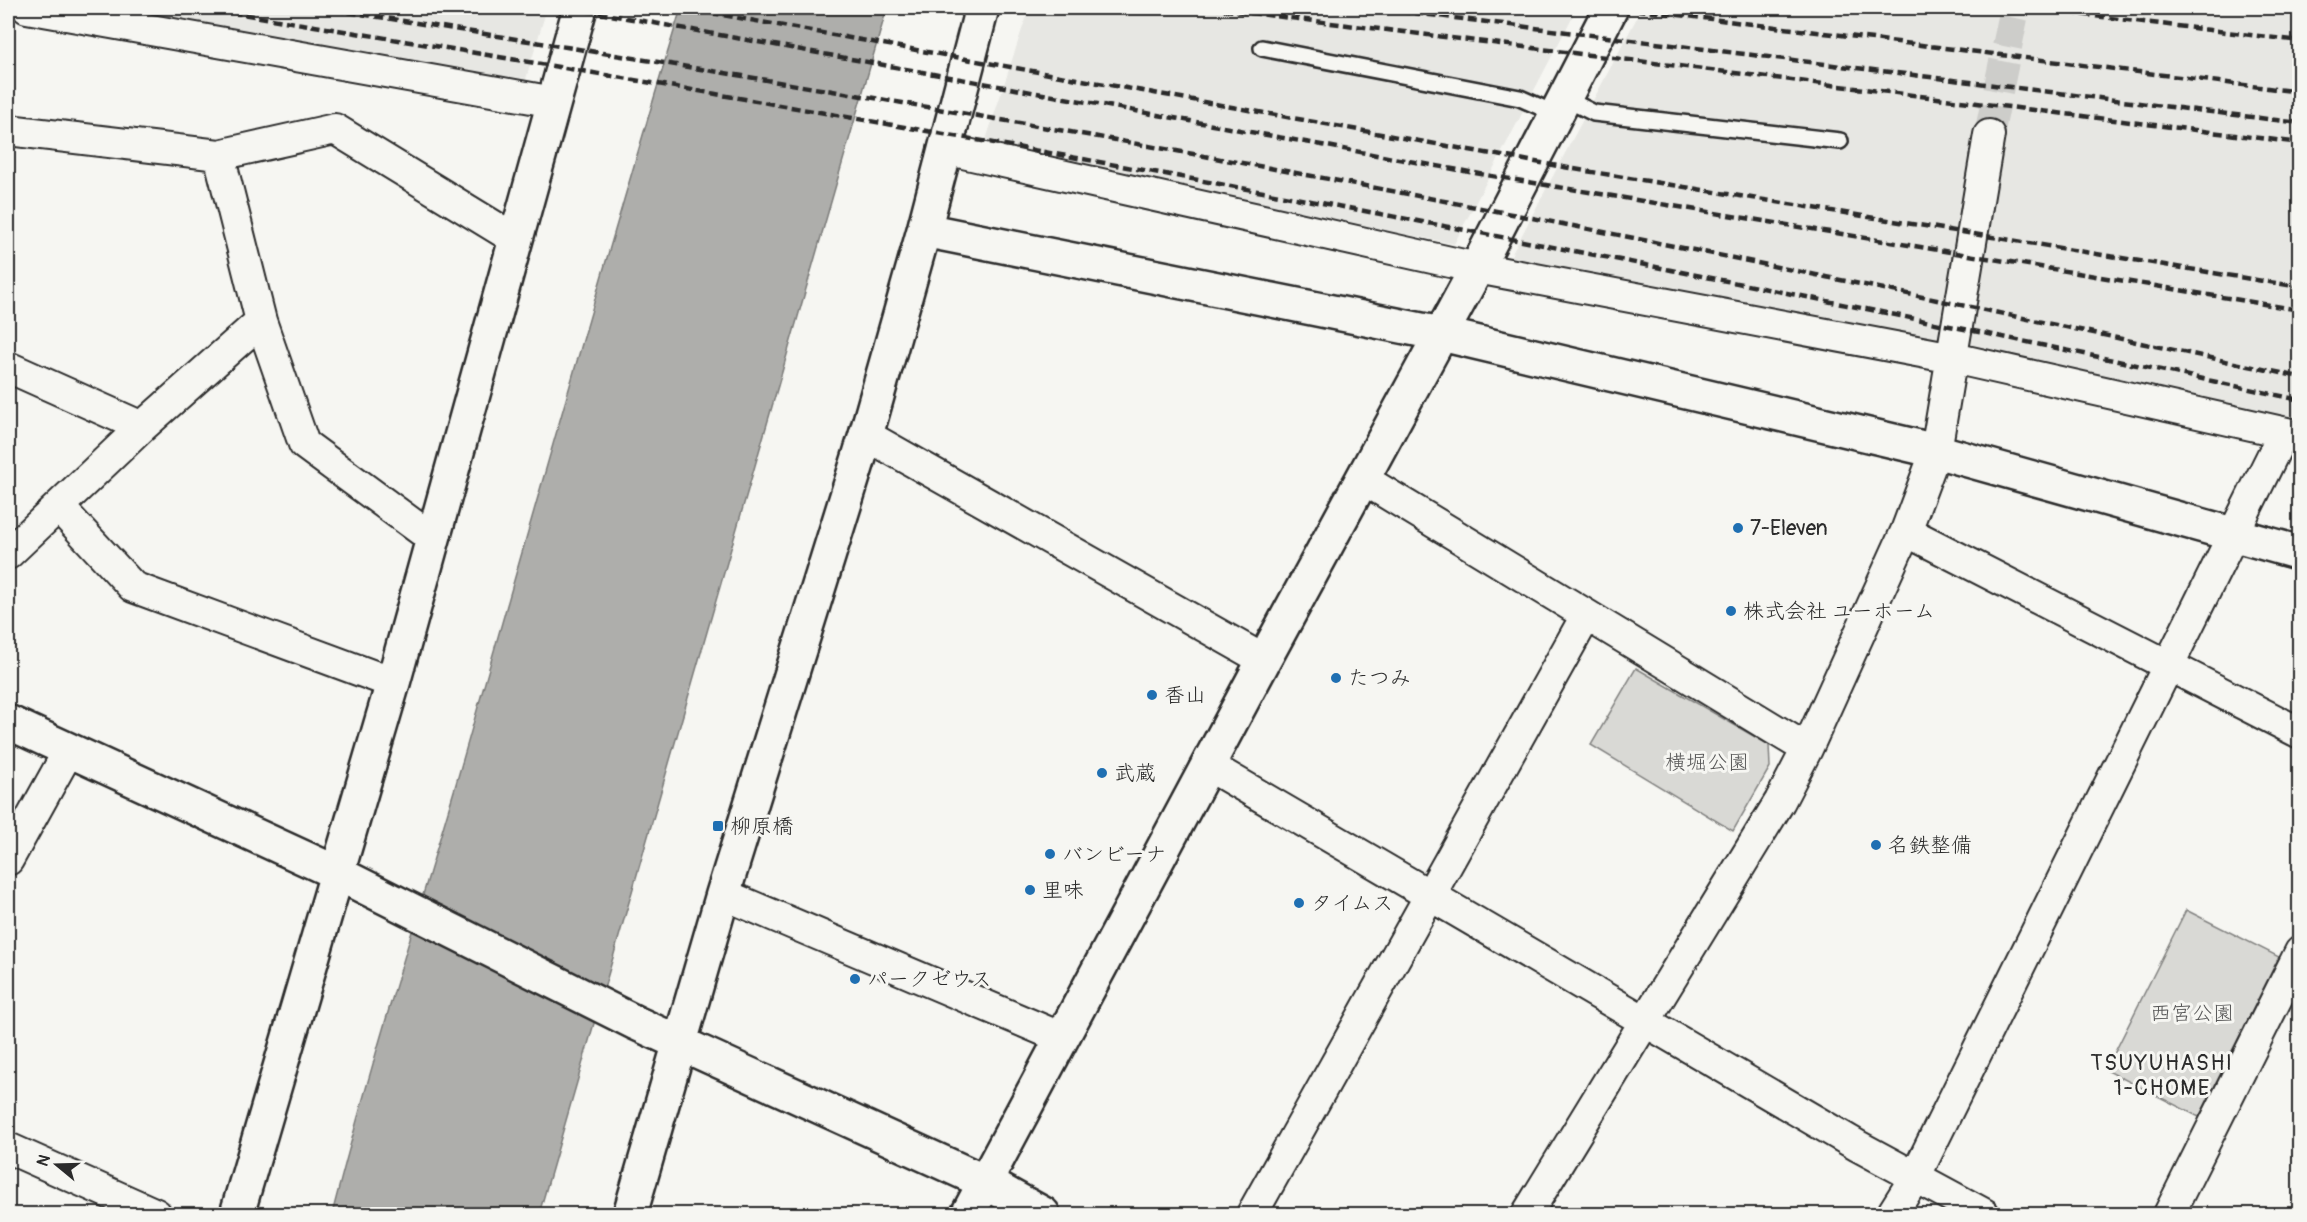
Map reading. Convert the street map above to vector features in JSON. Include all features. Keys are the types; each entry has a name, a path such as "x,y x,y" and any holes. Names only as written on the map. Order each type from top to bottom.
{"street":[{"path":"27,8 554,102"},
{"path":"237,1215 393,682 580,8"},
{"path":"630,1215 723,894 866,435 924,231 982,8"},
{"path":"968,1215 1264,660 1477,268 1611,8"},
{"path":"8,130 219,155 335,129 515,239"},
{"path":"1527,1215 1780,801 1807,749 1906,531 1936,451 1989,135"},
{"path":"945,149 1477,268 1953,358 2291,435 2235,533 1914,1179 1892,1215"},
{"path":"219,155 261,321 304,444 433,539"},
{"path":"924,231 1441,334 1936,451 2300,553"},
{"path":"8,554 142,427 261,321"},
{"path":"8,367 142,427"},
{"path":"866,435 1264,660"},
{"path":"1363,479 1807,749"},
{"path":"59,507 133,587 393,682"},
{"path":"1906,531 2300,733"},
{"path":"1252,1215 1586,616"},
{"path":"8,722 337,873 613,1012 985,1182 1043,1215"},
{"path":"8,860 69,750"},
{"path":"1209,766 1914,1179 1984,1215"},
{"path":"723,894 1062,1038"},
{"path":"2169,1215 2300,952"},
{"path":"8,1148 156,1215"}],"lane":[{"path":"1262,48 1594,113 1840,141"}],"shaded area":[{"path":"29,8 547,8 526,79"},
{"path":"681,8 887,8 539,1214 332,1214 376,1052"},
{"path":"1029,8 1577,8 1454,244 983,149"},
{"path":"1642,8 2299,8 2299,426 1973,357 1974,346 1507,263"}],"green space":[{"name":"横堀公園","path":"1636,668 1769,745 1770,767 1733,831 1591,745"},
{"name":"西宮公園","path":"2186,910 2279,957 2199,1117 2106,1070"}],"tunnel":[{"path":"1989,135 2015,8"}],"railway":[{"path":"205,8 730,97 1255,190 1778,291 2300,400"},
{"path":"322,8 871,98 1281,170 1749,261 2300,377"},
{"path":"572,8 1486,175 2300,310"},
{"path":"684,8 1580,170 2300,287"},
{"path":"1210,8 2300,143"},
{"path":"1374,8 2300,123"},
{"path":"1623,8 2300,92"},
{"path":"2029,8 2300,41"}],"place":[{"name":"7-Eleven","path":"1738,528"},
{"name":"株式会社 ユーホーム","path":"1731,611"},
{"name":"たつみ","path":"1336,678"},
{"name":"香山","path":"1152,695"},
{"name":"武蔵","path":"1102,773"},
{"name":"柳原橋","path":"718,826"},
{"name":"名鉄整備","path":"1876,845"},
{"name":"バンビーナ","path":"1050,854"},
{"name":"里味","path":"1030,890"},
{"name":"タイムス","path":"1299,903"},
{"name":"パークゼウス","path":"855,979"}],"district":[{"name":"TSUYUHASHI 1-CHOME","path":"2162,1074"}]}
